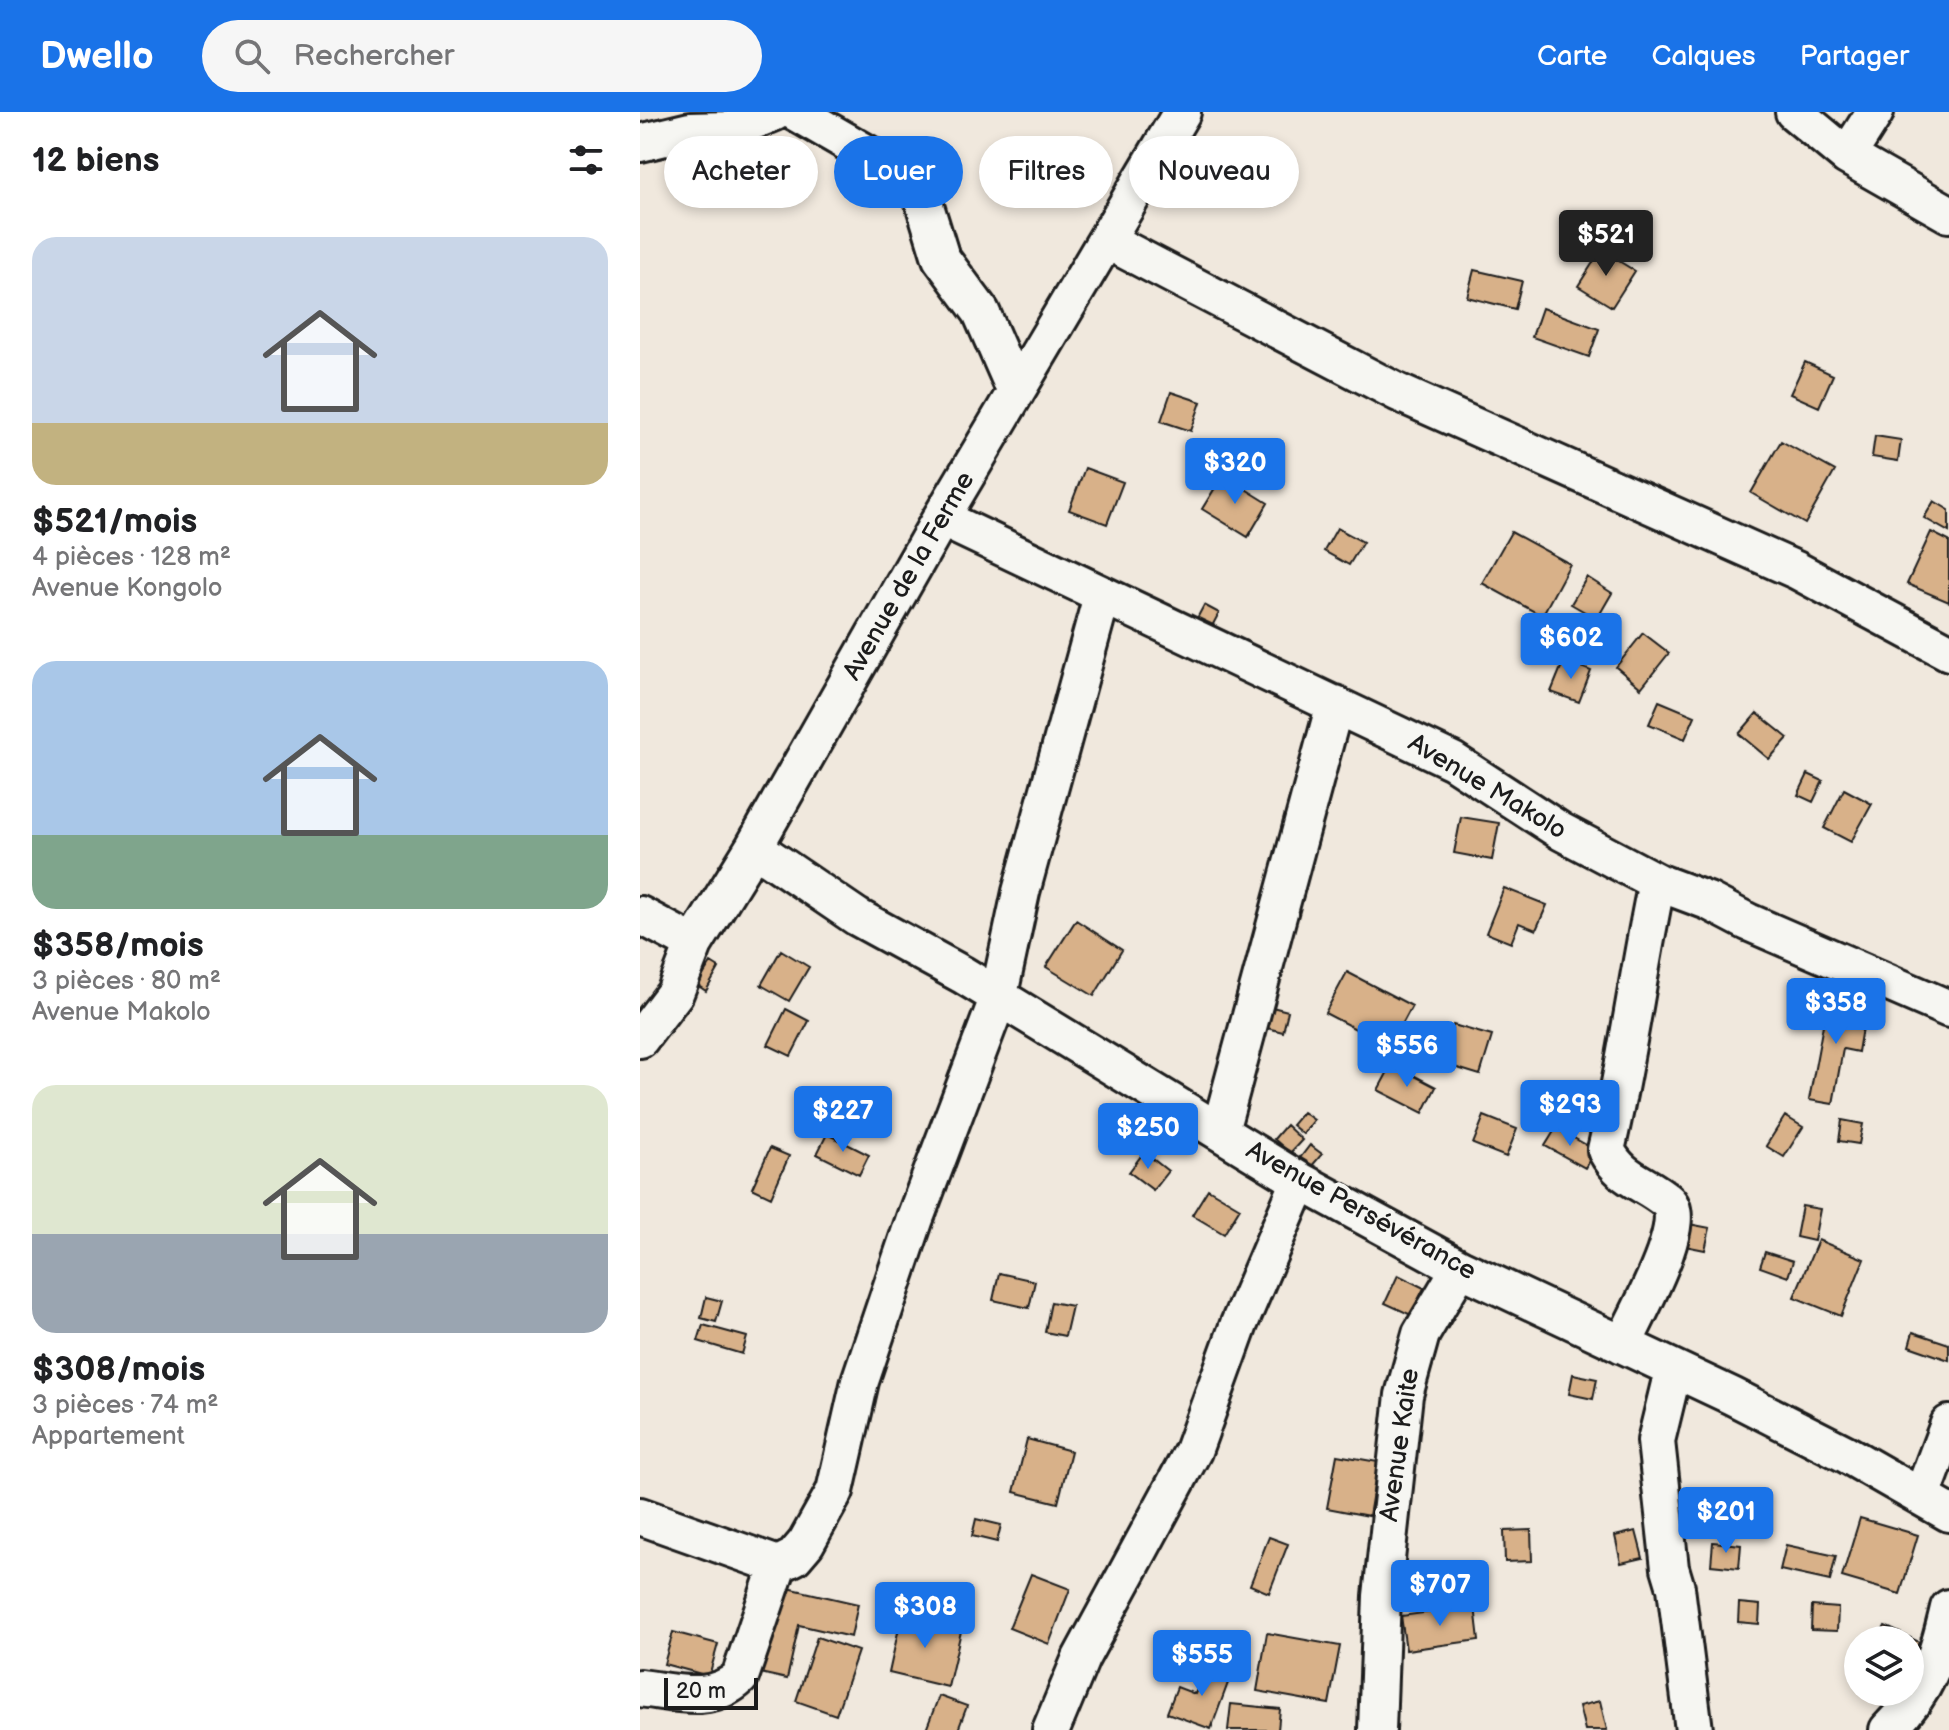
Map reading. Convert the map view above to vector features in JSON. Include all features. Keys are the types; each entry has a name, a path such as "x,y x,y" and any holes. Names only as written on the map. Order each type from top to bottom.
{"street":[{"path":"640,143 690,131 731,130 775,112"},
{"path":"795,112 894,169 921,193 941,258 981,312 1016,392"},
{"name":"Avenue de la Ferme","path":"640,1039 656,1022 684,978 694,944 754,847 941,518 1182,112"},
{"path":"1794,112 1847,156 1949,214"},
{"path":"1847,156 1875,112"},
{"path":"1106,240 1397,392 1796,570 1949,652"},
{"name":"Avenue Makolo","path":"941,518 1453,761 1562,832 1657,882 1708,901 1748,922 1949,1009"},
{"path":"640,1688 696,1695 728,1688 740,1677 778,1565 794,1557 824,1518 835,1491 860,1381 915,1218 998,999 1021,892 1102,596"},
{"path":"1220,1131 1335,704"},
{"name":"Avenue Persévérance","path":"754,847 817,892 963,975 1300,1181 1460,1268 1673,1371 1732,1396 1936,1505"},
{"path":"1623,1345 1670,1242 1675,1219 1670,1203 1616,1169 1606,1150 1626,1063 1633,1001 1657,882"},
{"path":"640,915 694,944"},
{"path":"1051,1730 1081,1658 1193,1451 1239,1324 1300,1181"},
{"name":"Avenue Kaite","path":"1377,1730 1384,1565 1404,1395 1421,1334 1460,1268"},
{"path":"1673,1371 1656,1441 1670,1568 1676,1588 1694,1730"},
{"path":"1936,1505 1949,1424"},
{"path":"640,1516 778,1565"},
{"path":"1888,1730 1914,1704 1938,1658 1949,1608"}],"building":[{"path":"1601,250 1635,271 1612,307 1578,286"},
{"path":"1474,270 1522,281 1515,309 1467,297"},
{"path":"1542,308 1599,329 1589,357 1532,337"},
{"path":"1805,362 1833,375 1819,407 1790,394"},
{"path":"1171,392 1201,402 1191,431 1161,421"},
{"path":"1875,436 1901,440 1898,461 1872,457"},
{"path":"1781,441 1835,471 1805,524 1751,493"},
{"path":"1085,468 1123,482 1107,524 1069,510"},
{"path":"1223,475 1268,503 1248,537 1202,509"},
{"path":"1934,501 1949,510 1949,532 1924,518"},
{"path":"1337,528 1363,542 1349,565 1324,551"},
{"path":"1511,532 1570,564 1542,616 1482,583"},
{"path":"1931,532 1949,541 1949,602 1907,584"},
{"path":"1587,577 1612,593 1597,619 1571,604"},
{"path":"1204,605 1219,613 1210,630 1195,622"},
{"path":"1643,633 1669,653 1641,688 1616,667"},
{"path":"1564,660 1591,671 1579,702 1551,692"},
{"path":"1659,701 1695,716 1685,739 1649,724"},
{"path":"1757,713 1788,738 1769,759 1739,734"},
{"path":"1808,774 1823,781 1813,802 1798,795"},
{"path":"1844,789 1872,804 1851,842 1824,828"},
{"path":"1461,817 1499,823 1492,860 1454,853"},
{"path":"1504,888 1547,905 1536,930 1519,923 1511,943 1486,933"},
{"path":"1076,920 1122,950 1094,996 1046,967"},
{"path":"781,950 809,967 789,1001 761,985"},
{"path":"711,963 719,968 706,991 697,985"},
{"path":"1347,972 1412,1006 1390,1047 1325,1013"},
{"path":"1828,998 1866,1004 1858,1052 1843,1049 1833,1104 1809,1100"},
{"path":"1264,1005 1288,1011 1283,1032 1259,1026"},
{"path":"786,1009 809,1021 791,1056 768,1045"},
{"path":"1453,1025 1492,1036 1480,1075 1441,1063"},
{"path":"1392,1064 1436,1087 1423,1113 1378,1090"},
{"path":"1303,1112 1314,1120 1303,1134 1292,1125"},
{"path":"1484,1116 1517,1129 1506,1157 1473,1144"},
{"path":"1785,1116 1803,1127 1784,1157 1766,1146"},
{"path":"1842,1120 1863,1124 1859,1144 1839,1141"},
{"path":"1286,1125 1302,1140 1290,1153 1274,1139"},
{"path":"1556,1128 1595,1150 1585,1168 1545,1146"},
{"path":"827,1134 869,1155 859,1175 817,1154"},
{"path":"1310,1145 1322,1154 1311,1167 1300,1158"},
{"path":"770,1148 789,1156 771,1197 752,1188"},
{"path":"1144,1152 1168,1171 1153,1190 1129,1172"},
{"path":"1208,1189 1240,1208 1224,1234 1192,1215"},
{"path":"1802,1206 1820,1209 1814,1241 1796,1237"},
{"path":"1689,1224 1710,1228 1705,1250 1685,1246"},
{"path":"1818,1240 1864,1259 1841,1316 1794,1297"},
{"path":"1765,1252 1793,1261 1788,1277 1760,1267"},
{"path":"999,1273 1035,1281 1029,1308 993,1300"},
{"path":"1398,1275 1424,1288 1411,1315 1385,1303"},
{"path":"706,1297 722,1301 716,1322 701,1318"},
{"path":"1051,1302 1072,1306 1065,1336 1045,1332"},
{"path":"703,1325 747,1337 742,1354 698,1341"},
{"path":"1913,1332 1949,1344 1949,1360 1909,1346"},
{"path":"1573,1374 1597,1379 1593,1399 1569,1394"},
{"path":"1027,1439 1071,1451 1058,1503 1014,1492"},
{"path":"1337,1455 1378,1462 1369,1516 1327,1508"},
{"path":"1860,1518 1918,1535 1900,1594 1842,1577"},
{"path":"976,1519 1001,1525 997,1542 972,1536"},
{"path":"1531,1530 1532,1561 1505,1562 1504,1531"},
{"path":"1636,1531 1643,1558 1621,1563 1615,1536"},
{"path":"1269,1537 1288,1544 1269,1593 1250,1585"},
{"path":"1713,1542 1741,1545 1739,1568 1711,1565"},
{"path":"1786,1545 1836,1556 1830,1581 1780,1570"},
{"path":"1031,1574 1070,1589 1049,1644 1009,1628"},
{"path":"779,1586 858,1604 851,1637 799,1625 787,1679 760,1673"},
{"path":"1739,1603 1760,1605 1759,1624 1738,1622"},
{"path":"1475,1606 1479,1640 1406,1650 1401,1616"},
{"path":"1812,1606 1838,1608 1837,1631 1811,1630"},
{"path":"902,1614 962,1627 948,1687 889,1673"},
{"path":"673,1632 718,1644 709,1676 664,1664"},
{"path":"1267,1633 1340,1646 1329,1704 1257,1691"},
{"path":"817,1637 858,1651 836,1715 796,1701"},
{"path":"1207,1663 1232,1672 1211,1729 1167,1713 1177,1687 1195,1694"},
{"path":"939,1696 967,1706 958,1730 926,1730"},
{"path":"1600,1701 1607,1730 1585,1730 1579,1706"},
{"path":"1231,1704 1280,1709 1278,1730 1228,1730"}]}
